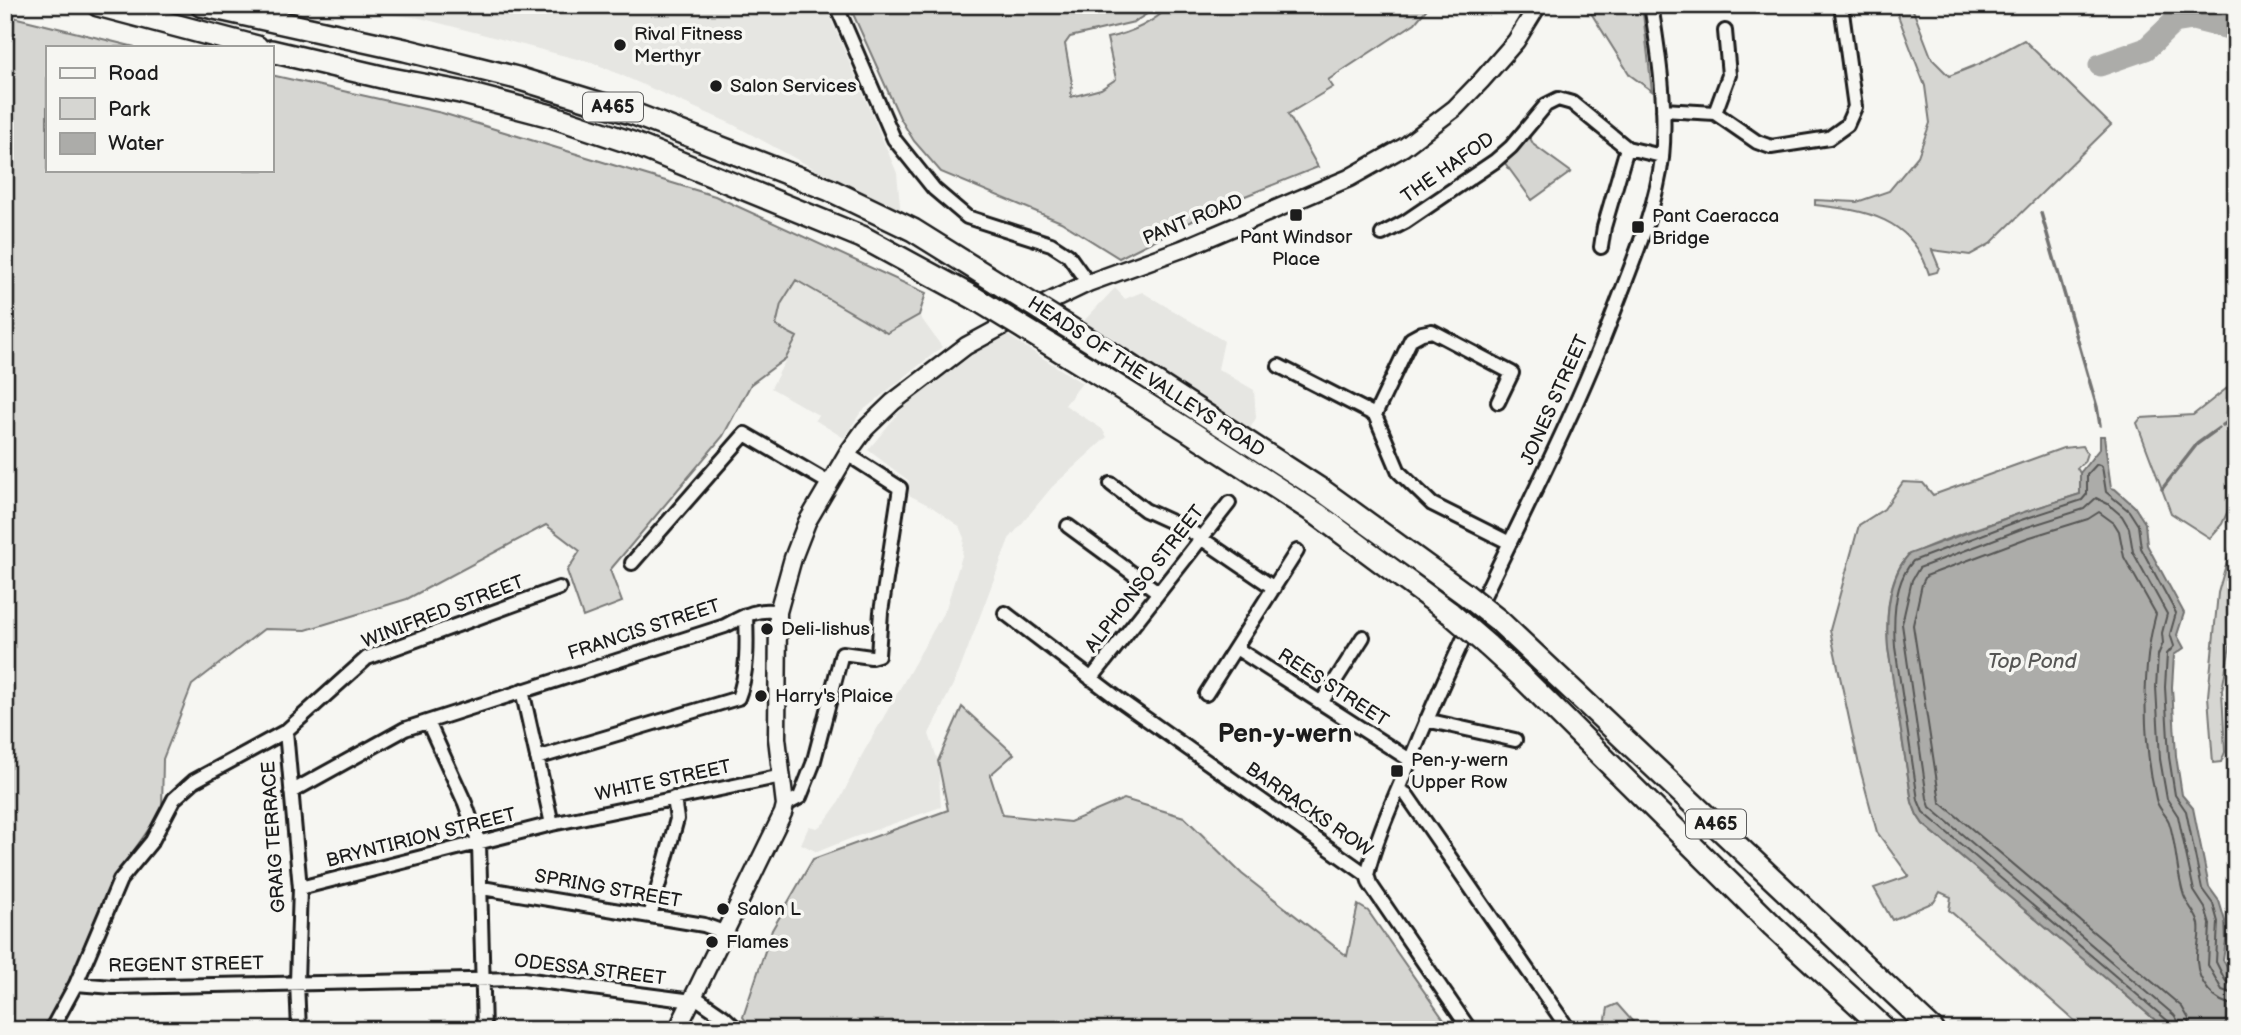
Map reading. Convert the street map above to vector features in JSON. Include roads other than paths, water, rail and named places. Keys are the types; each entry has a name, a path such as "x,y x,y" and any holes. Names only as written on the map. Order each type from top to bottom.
{"highway":[{"path":"98,5 253,46"},
{"name":"HEADS OF THE VALLEYS ROAD","path":"201,5 455,62 634,114 830,190 913,230 1323,491 1465,594 1498,620 1933,1030"},
{"name":"HEADS OF THE VALLEYS ROAD","path":"273,51 460,92 551,116 632,143 862,237 976,299 1317,514 1450,612 1522,677 1773,926 1886,1030"}],"street":[{"path":"836,5 894,139 934,189 967,217 1051,244 1068,256 1088,283"},
{"name":"PANT ROAD","path":"785,805 777,738 778,612 803,534 829,483 865,429 884,410 966,346 1088,283 1182,249 1342,181 1404,147 1454,108 1481,82 1516,41 1538,5"},
{"name":"JONES STREET","path":"1367,875 1426,720 1592,370 1655,194 1662,156 1662,110 1657,38 1651,5"},
{"path":"1662,110 1716,113 1757,142 1771,147 1829,138 1840,132 1847,125 1855,107 1841,5"},
{"path":"1716,113 1729,75 1726,31"},
{"name":"THE HAFOD","path":"1382,234 1405,222 1495,161 1511,147 1546,106 1558,99 1572,103 1627,148 1662,156"},
{"path":"1601,247 1604,227 1627,148"},
{"path":"1375,415 1411,339 1432,331 1512,373 1498,402"},
{"path":"1279,366 1375,415 1399,472 1432,504 1510,543"},
{"path":"632,563 745,435 829,483"},
{"path":"677,1030 726,933 785,805 800,797 813,764 842,653 871,657 878,655 881,612 900,488 847,454"},
{"path":"1111,484 1145,510 1173,521 1274,588"},
{"name":"ALPHONSO STREET","path":"1091,679 1229,503"},
{"path":"1068,526 1158,592"},
{"path":"1206,694 1297,551"},
{"name":"WINIFRED STREET","path":"76,984 120,880 152,841 174,799 194,782 286,731 367,658 559,588"},
{"name":"FRANCIS STREET","path":"291,792 405,729 725,625 761,610 778,612"},
{"name":"BARRACKS ROW","path":"1005,614 1091,679 1367,875"},
{"path":"537,758 738,698 743,684 746,615"},
{"path":"1321,703 1363,637"},
{"name":"REES STREET","path":"1236,648 1410,760"},
{"path":"522,690 552,824"},
{"path":"1426,720 1515,740"},
{"path":"428,722 480,843 484,1030"},
{"name":"GRAIG TERRACE","path":"286,731 300,888 297,982 299,1030"},
{"name":"WHITE STREET","path":"552,824 782,776"},
{"path":"1398,790 1406,794 1569,1030"},
{"path":"650,916 677,819 674,797"},
{"name":"BRYNTIRION STREET","path":"300,888 552,824"},
{"path":"1367,875 1370,884 1470,1030"},
{"name":"SPRING STREET","path":"482,888 704,925 726,933"},
{"name":"ODESSA STREET","path":"297,982 523,979 693,1001"},
{"name":"REGENT STREET","path":"76,984 113,986 297,982"},
{"path":"51,1030 76,984"},
{"path":"693,1001 724,1017 738,1030"}],"water":[{"name":"Top Pond","path":"2100,436 2104,436 2111,488 2134,506 2145,523 2147,545 2184,613 2177,635 2184,648 2174,655 2172,687 2176,756 2182,795 2193,808 2209,887 2219,901 2225,921 2223,960 2236,982 2236,1030 2167,1030 1923,824 1912,802 1887,636 1890,599 1902,564 1909,554 2080,494 2080,473 2100,448"}],"waterway":[{"path":"2100,65 2146,49 2174,22 2193,19 2229,28 2236,25"},
{"path":"2041,213 2100,425"},
{"path":"2223,425 2236,417"},
{"path":"2162,489 2197,444 2219,428"}],"place":[{"name":"Rival Fitness Merthyr","path":"620,45"},
{"name":"Salon Services","path":"716,86"},
{"name":"Pant Windsor Place","path":"1296,215"},
{"name":"Pant Caeracca Bridge","path":"1638,227"},
{"name":"Deli-lishus","path":"767,629"},
{"name":"Harry's Plaice","path":"761,696"},
{"name":"Pen-y-wern Upper Row","path":"1397,771"},
{"name":"Salon L","path":"723,909"},
{"name":"Flames","path":"712,942"}],"district":[{"name":"Pen-y-wern","path":"1285,734"}]}
